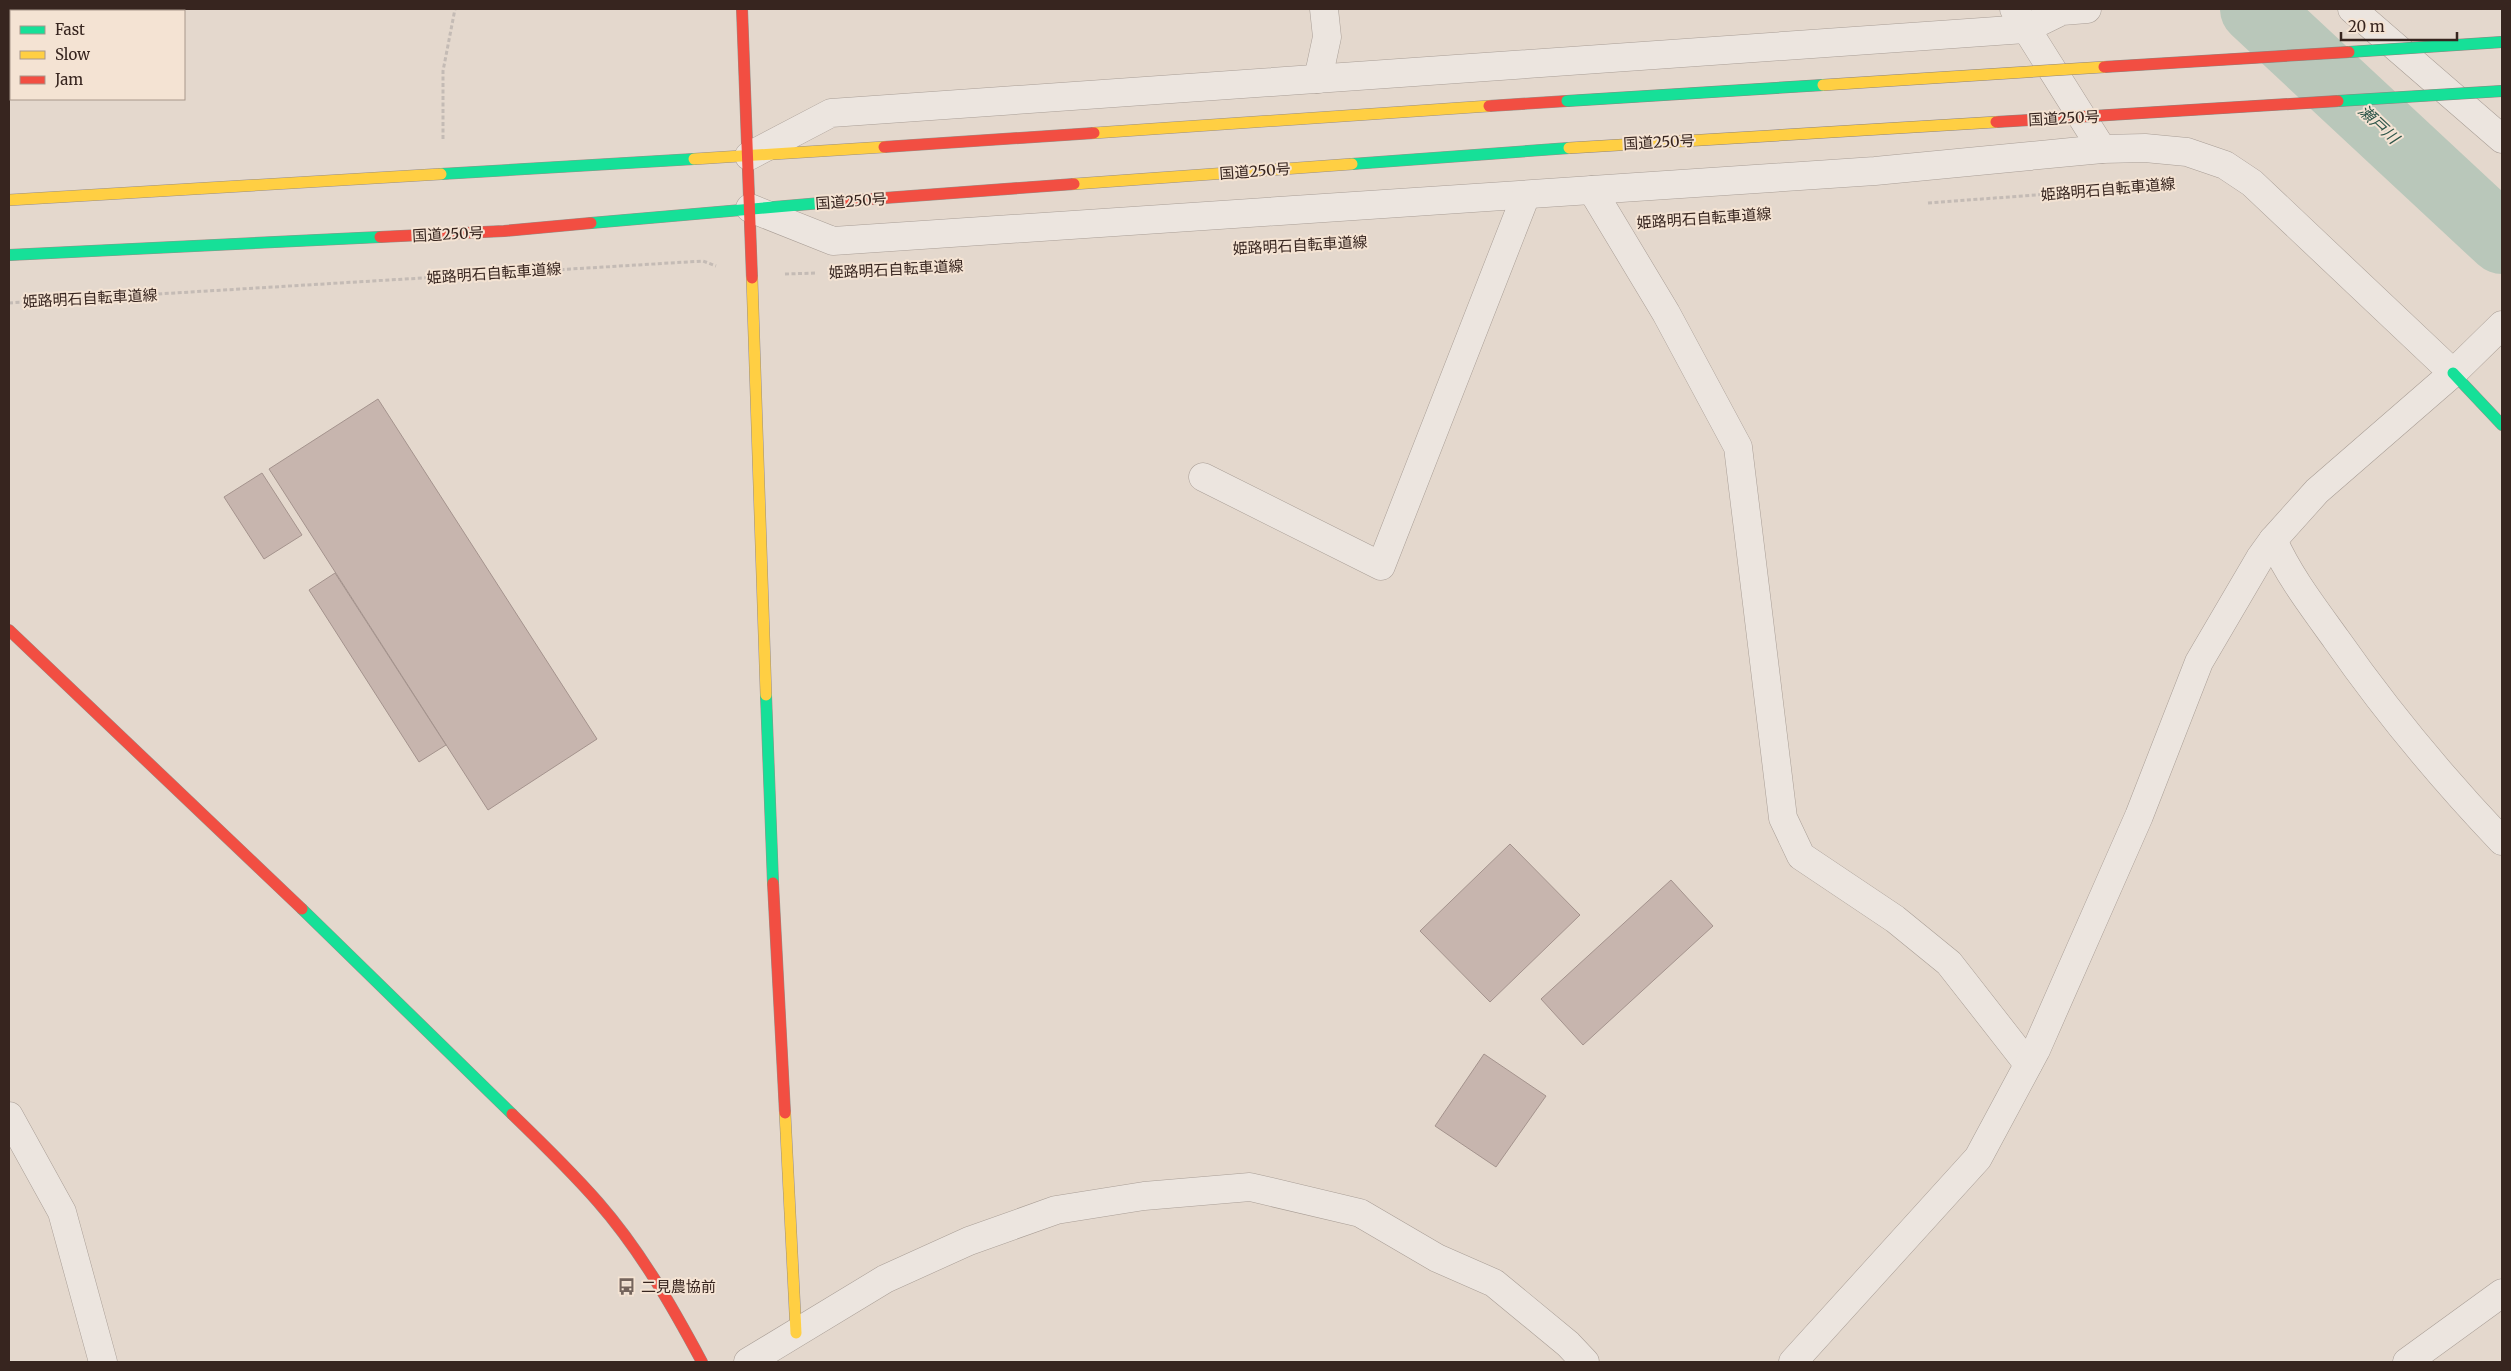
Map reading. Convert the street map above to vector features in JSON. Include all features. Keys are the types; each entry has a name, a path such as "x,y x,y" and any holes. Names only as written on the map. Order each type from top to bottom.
{"main road":[{"path":"742,9 749,156 772,856 796,1333"},
{"path":"9,200 749,156 1567,101 2502,42"},
{"name":"国道250号","path":"9,255 504,232 750,208 1569,148 2502,91"},
{"path":"2459,367 2502,425"},
{"path":"9,630 292,899 534,1135 598,1202 639,1256 669,1302 702,1362"}],"street":[{"path":"1318,79 1327,37 1324,9"},
{"path":"2352,9 2499,133"},
{"path":"749,156 831,113 1318,79 2020,19 2075,10"},
{"path":"2020,19 2102,149"},
{"path":"750,208 832,241 1875,171 2102,149 2145,148 2187,152 2232,170 2252,183 2459,367"},
{"path":"1592,190 1666,312 1738,447 1782,818 1801,856 1896,919 1949,963 2028,1064"},
{"path":"1203,476 1382,566 1526,195"},
{"path":"1793,1362 1978,1158 2028,1064 2139,816 2199,662 2260,558 2273,540 2317,491 2459,367 2502,325"},
{"path":"2273,540 2286,570 2374,693 2445,782 2502,841"},
{"path":"9,1116 62,1212 103,1362"},
{"path":"748,1362 885,1279 969,1241 1056,1210 1144,1196 1250,1188 1360,1213 1437,1258 1494,1283 1568,1344 1585,1362"},
{"path":"2407,1362 2502,1293"}],"path":[{"path":"444,175 443,72 456,9"},
{"name":"姫路明石自転車道線","path":"1919,204 2160,185"},
{"name":"姫路明石自転車道線","path":"9,302 703,261 731,273 752,275 819,273"}],"building":[{"path":"378,399 597,739 488,810 269,469"},
{"path":"262,473 302,535 264,559 224,497"},
{"path":"335,573 446,745 419,762 309,590"},
{"path":"1510,844 1580,915 1490,1002 1420,931"},
{"path":"1671,880 1713,926 1583,1045 1541,999"},
{"path":"1484,1054 1546,1096 1496,1167 1435,1126"}],"waterway":[{"name":"瀬戸川","path":"2255,9 2502,239"}],"traffic: fast":[{"path":"2349,52 2502,42"},
{"path":"1567,101 1823,85"},
{"path":"2338,101 2502,91"},
{"path":"1352,164 1569,148"},
{"path":"441,174 694,159"},
{"path":"591,223 844,201"},
{"path":"9,255 380,237"},
{"path":"2453,373 2502,425"},
{"path":"766,695 773,883"},
{"path":"302,909 512,1114"}],"traffic: slow":[{"path":"1823,85 2104,67"},
{"path":"1094,133 1489,106"},
{"path":"1569,148 1996,122"},
{"path":"694,159 884,147"},
{"path":"1074,184 1352,164"},
{"path":"9,200 441,174"},
{"path":"752,278 766,695"},
{"path":"785,1113 796,1333"}],"traffic: jam":[{"path":"742,9 752,278"},
{"path":"2104,67 2349,52"},
{"path":"1489,106 1567,101"},
{"path":"1996,122 2338,101"},
{"path":"884,147 1094,133"},
{"path":"844,201 1074,184"},
{"path":"380,237 504,231 591,223"},
{"path":"9,630 302,909"},
{"path":"773,883 785,1113"},
{"path":"512,1114 577,1179 628,1239 679,1320 702,1362"}],"place":[{"name":"二見農協前","path":"627,1286"}]}
